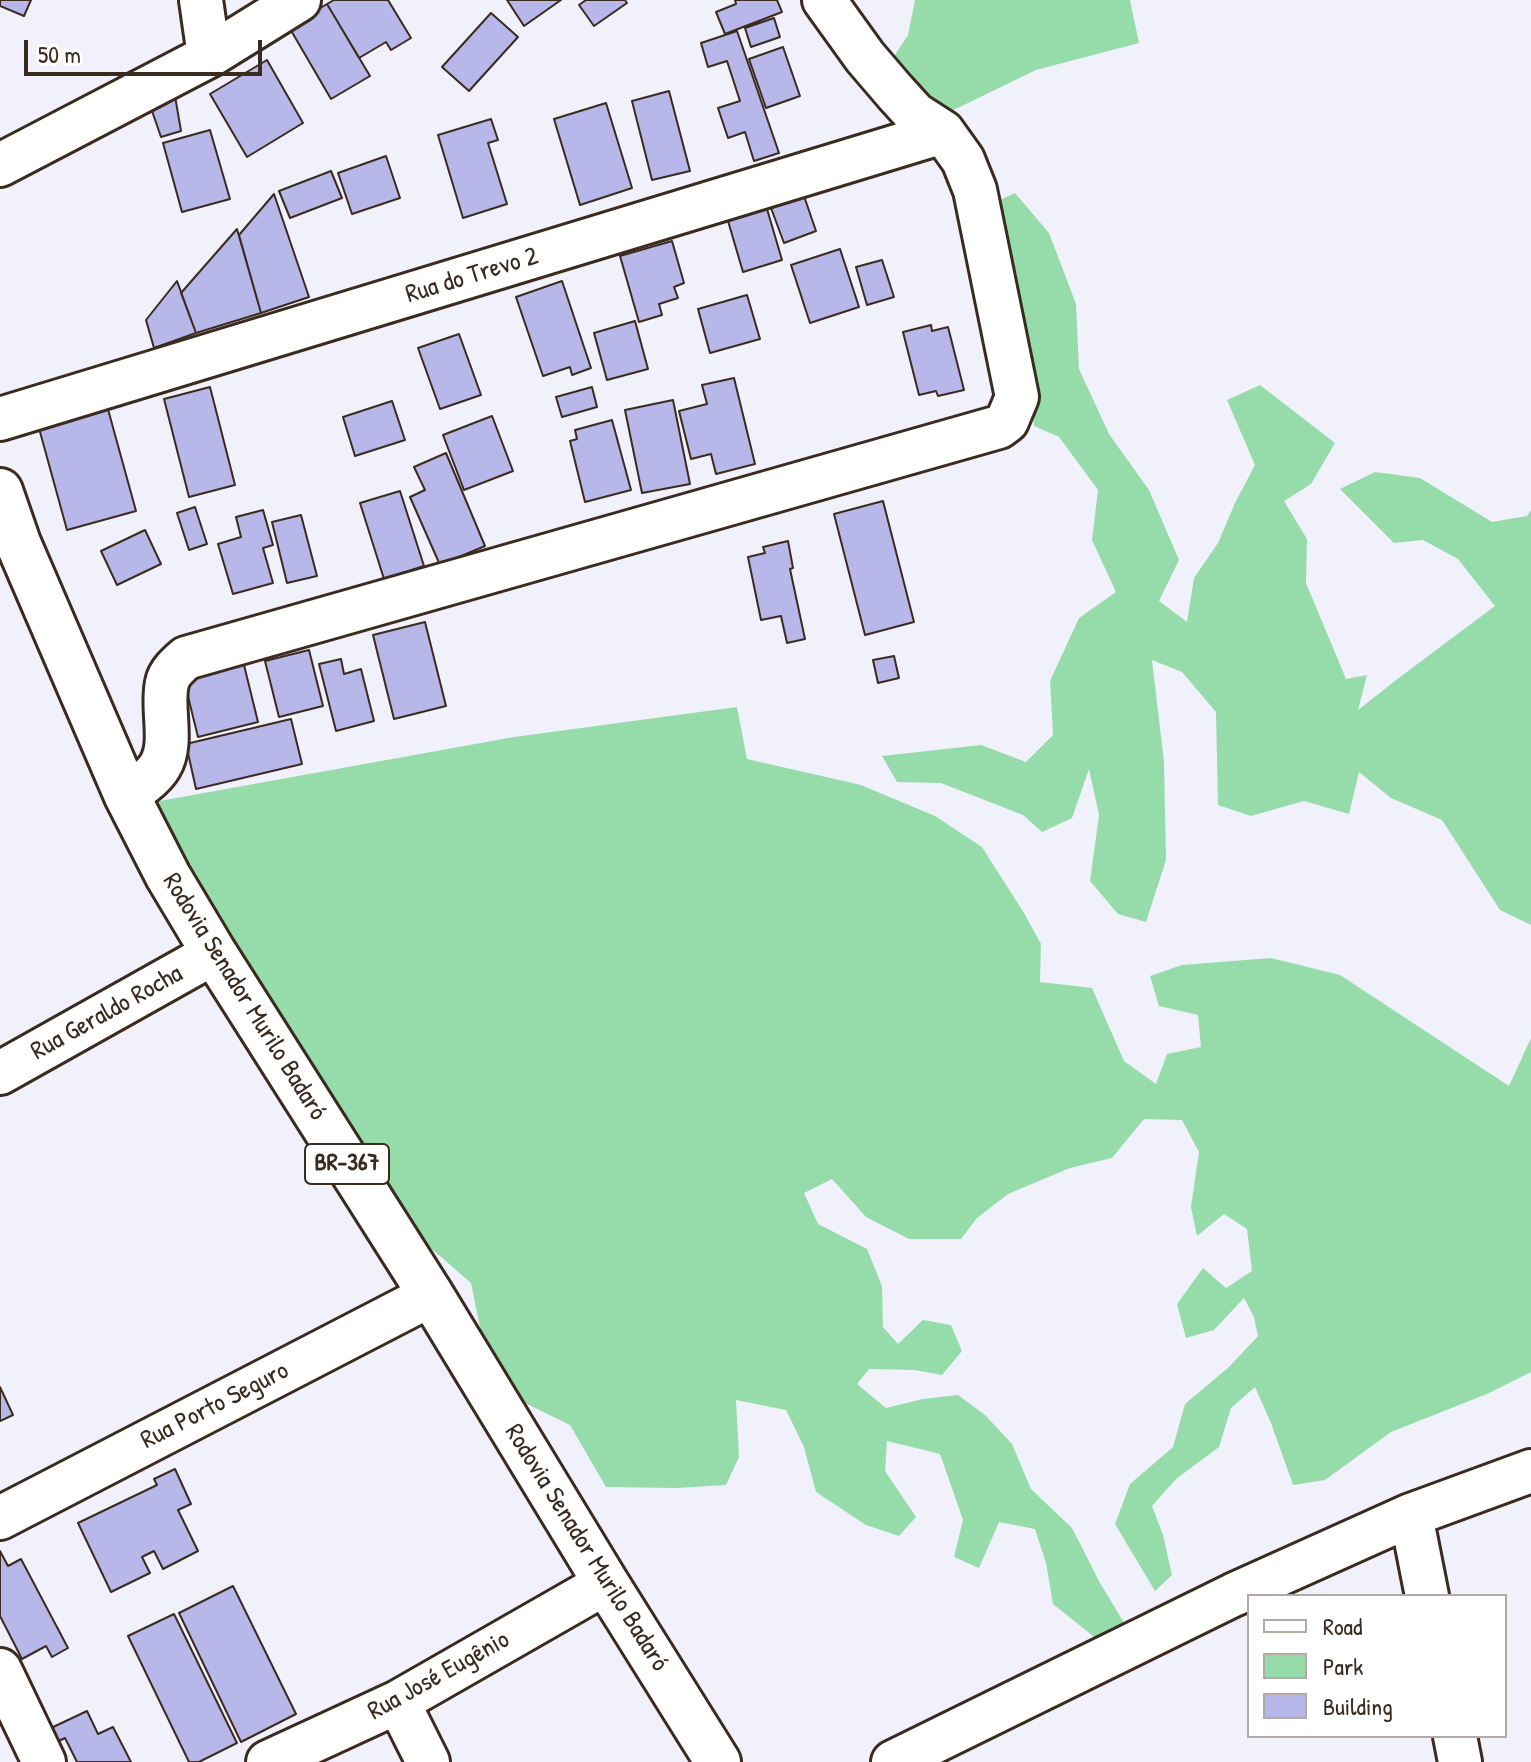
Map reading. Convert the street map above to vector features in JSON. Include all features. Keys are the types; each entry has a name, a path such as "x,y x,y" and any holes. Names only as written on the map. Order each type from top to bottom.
{"main road":[{"name":"Rodovia Senador Murilo Badaró","path":"0,491 9,537 127,796 168,876 431,1295 718,1762"}],"street":[{"path":"201,0 209,56"},
{"path":"0,165 209,56 299,0"},
{"path":"127,796 162,764 166,752 167,683 174,669 186,658 999,427 1007,421 1017,397 975,190 963,160 943,132 915,114 895,92 824,0"},
{"name":"Rua do Trevo 2","path":"0,419 943,132"},
{"name":"Rua Geraldo Rocha","path":"0,1073 214,953"},
{"name":"Rua Porto Seguro","path":"0,1518 431,1295"},
{"path":"893,1762 1233,1595 1411,1515 1531,1471"},
{"path":"1411,1515 1427,1594"},
{"name":"Rua José Eugênio","path":"268,1762 398,1702 606,1583"},
{"path":"0,1670 44,1762"},
{"path":"398,1702 428,1762"},
{"path":"1455,1738 1460,1762"}],"green space":[{"path":"915,0 1130,0 1139,43 1036,70 935,119 889,64 908,35"},
{"path":"1015,193 1049,233 1076,304 1079,369 1109,434 1149,490 1179,560 1159,601 1187,622 1194,578 1218,543 1255,465 1227,400 1260,385 1335,443 1311,484 1284,501 1307,539 1306,583 1346,679 1367,675 1358,710 1495,606 1458,559 1423,540 1394,543 1340,489 1375,472 1420,478 1492,522 1527,516 1531,510 1531,925 1500,910 1442,820 1391,798 1359,772 1349,814 1304,801 1251,816 1218,805 1216,712 1182,672 1152,660 1164,762 1166,860 1146,922 1118,914 1090,881 1099,815 1089,769 1072,818 1042,832 1023,815 941,783 897,782 882,756 981,745 1026,762 1053,735 1050,681 1079,618 1116,592 1092,540 1098,490 1059,437 1034,426 1031,374 994,203"},
{"path":"737,707 747,759 861,785 935,816 982,847 1041,944 1040,982 1092,988 1124,1061 1156,1084 1167,1054 1201,1047 1198,1015 1159,1006 1150,976 1182,965 1271,958 1340,975 1509,1086 1531,1038 1531,1372 1487,1394 1391,1432 1325,1480 1293,1485 1255,1387 1231,1408 1219,1447 1176,1479 1152,1506 1163,1535 1172,1575 1155,1591 1115,1524 1130,1484 1173,1447 1185,1404 1229,1367 1258,1336 1254,1317 1244,1298 1214,1330 1186,1338 1177,1304 1203,1268 1226,1288 1252,1271 1247,1229 1224,1214 1197,1236 1191,1207 1199,1152 1182,1120 1144,1119 1112,1158 1070,1168 1008,1194 977,1218 961,1239 909,1239 866,1217 832,1179 804,1193 818,1224 867,1249 882,1286 883,1327 898,1344 923,1320 951,1325 962,1351 942,1375 915,1370 869,1369 857,1384 886,1408 958,1395 985,1415 1012,1444 1031,1489 1072,1528 1126,1626 1098,1640 1053,1604 1046,1563 1035,1529 999,1522 979,1568 954,1557 963,1520 940,1454 887,1441 885,1471 916,1517 899,1536 866,1525 816,1492 804,1447 786,1410 736,1400 739,1457 726,1485 606,1487 570,1425 519,1400 484,1347 471,1283 409,1229 222,929 154,802 514,737"}],"building":[{"path":"0,0 31,0 24,16 0,6"},
{"path":"334,0 388,0 411,38 391,50 386,42 359,58 327,4"},
{"path":"507,0 561,0 524,26"},
{"path":"586,0 625,0 627,3 594,26 579,5"},
{"path":"735,0 777,0 782,12 725,34 716,12 736,4"},
{"path":"327,4 370,76 331,99 289,27"},
{"path":"491,13 518,37 469,91 442,67"},
{"path":"774,18 780,37 751,47 745,28"},
{"path":"737,31 779,153 754,161 745,132 728,138 718,108 740,101 727,61 708,67 701,43"},
{"path":"783,47 800,96 766,108 749,59"},
{"path":"267,60 303,123 247,157 210,94"},
{"path":"669,91 690,171 652,180 632,101"},
{"path":"175,96 181,131 161,137 151,108"},
{"path":"606,103 632,188 580,205 554,119"},
{"path":"491,119 498,140 488,143 507,204 463,218 438,135"},
{"path":"210,130 230,199 182,212 163,143"},
{"path":"386,156 400,198 352,214 338,173"},
{"path":"331,171 342,198 290,218 279,191"},
{"path":"274,194 309,297 261,313 239,235"},
{"path":"804,196 816,231 784,243 771,208"},
{"path":"767,209 782,260 743,272 728,221"},
{"path":"237,229 261,313 196,333 181,293"},
{"path":"672,241 684,283 674,287 678,298 659,304 662,315 639,322 620,256"},
{"path":"840,249 859,307 810,323 791,265"},
{"path":"882,260 894,297 867,305 856,267"},
{"path":"177,281 196,333 154,348 146,320"},
{"path":"562,281 591,368 572,375 570,367 543,376 516,297"},
{"path":"747,295 760,339 710,353 698,309"},
{"path":"635,321 648,369 607,380 594,333"},
{"path":"931,325 932,331 948,327 964,390 938,396 936,391 919,395 903,332"},
{"path":"459,334 481,395 440,409 418,348"},
{"path":"734,378 755,464 716,474 711,454 691,459 679,411 707,404 702,385"},
{"path":"210,387 235,485 189,497 164,399"},
{"path":"592,387 597,407 562,417 556,397"},
{"path":"673,400 690,484 642,493 625,410"},
{"path":"392,401 405,440 355,456 343,417"},
{"path":"106,402 136,511 67,530 37,421"},
{"path":"492,416 513,471 464,490 443,435"},
{"path":"612,420 631,490 585,502 570,441 577,439 575,430"},
{"path":"446,453 485,546 440,565 410,497 425,490 414,467"},
{"path":"400,491 424,566 384,579 360,503"},
{"path":"883,501 914,622 865,635 834,514"},
{"path":"195,507 207,544 189,550 177,513"},
{"path":"263,510 273,545 263,548 273,583 233,594 218,544 241,537 236,517"},
{"path":"301,515 317,576 287,583 272,522"},
{"path":"145,530 161,564 117,585 101,551"},
{"path":"788,541 793,568 790,569 805,639 787,643 781,616 761,620 748,557 765,553 763,547"},
{"path":"425,622 446,706 394,719 373,635"},
{"path":"309,650 323,706 279,717 265,661"},
{"path":"894,656 899,678 878,683 873,660"},
{"path":"341,659 344,674 361,669 374,721 336,731 319,664"},
{"path":"244,665 258,722 198,737 184,680"},
{"path":"291,719 302,764 196,789 186,744"},
{"path":"0,1387 13,1415 0,1421"},
{"path":"175,1469 191,1504 178,1510 198,1551 163,1569 154,1551 142,1557 150,1573 111,1592 78,1523 157,1485 154,1479"},
{"path":"0,1551 8,1566 21,1559 68,1648 52,1657 46,1646 22,1659 0,1616"},
{"path":"233,1586 296,1714 241,1742 179,1613"},
{"path":"174,1614 237,1743 199,1762 189,1762 128,1636"},
{"path":"87,1711 98,1734 113,1727 131,1762 77,1762 65,1738 55,1743 49,1729"}]}
